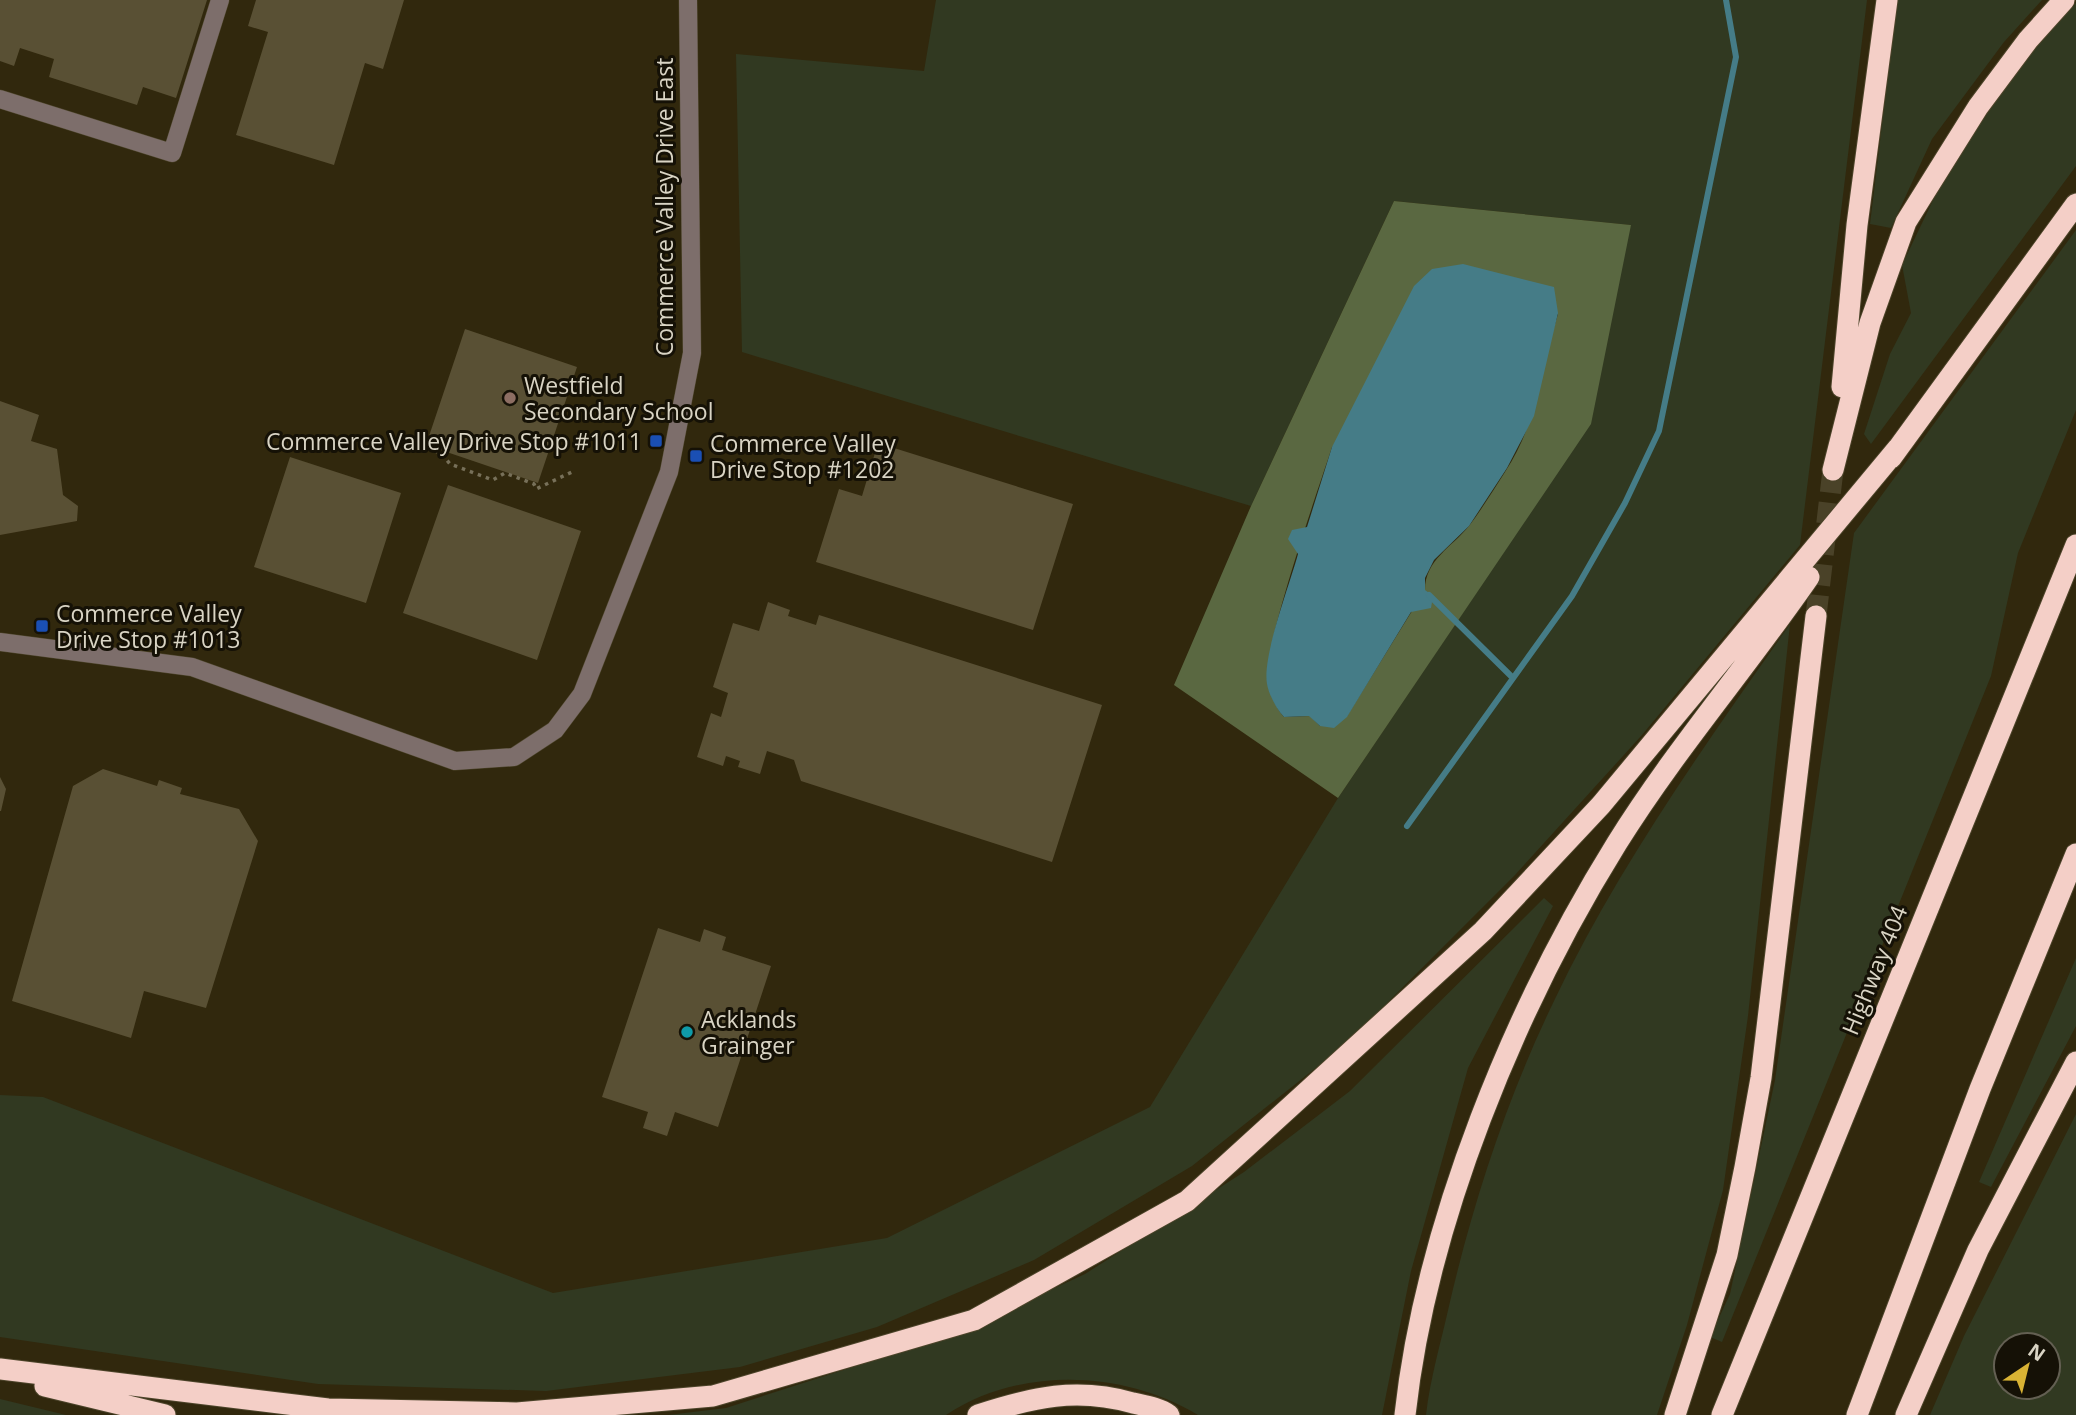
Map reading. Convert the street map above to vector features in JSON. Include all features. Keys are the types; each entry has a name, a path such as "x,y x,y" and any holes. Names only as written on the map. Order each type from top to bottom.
{"highway":[{"path":"1887,0 1857,225 1834,461 1870,323 1906,222 1978,107 2028,40 2064,0"},
{"path":"1405,1415 1410,1370 1446,1222 1490,1096 1538,987 1617,844 1690,735 1776,624 1898,448 2076,204"},
{"path":"0,1369 328,1409 517,1413 713,1396 974,1320 1187,1201 1483,931 1601,805 1898,448"},
{"name":"Highway 404","path":"1722,1415 2076,545"},
{"path":"1675,1415 1727,1255 1748,1155 1761,1079 1816,616"},
{"path":"1857,1415 1980,1089 2076,854"},
{"path":"1906,1415 1978,1250 2076,1062"},
{"path":"0,1375 165,1415"},
{"path":"978,1415 1015,1403 1063,1393 1111,1397 1169,1415"}],"street":[{"path":"0,99 172,153 220,0"},
{"name":"Commerce Valley Drive East","path":"0,642 192,667 455,761 513,757 555,730 582,694 669,472 692,353 688,0"}],"path":[{"path":"403,437 442,454 450,464 494,480 505,473 534,484 536,489 574,471"}],"green space":[{"path":"936,0 1867,0 1800,545 1642,735 1515,875 1346,1044 1192,1166 1034,1260 877,1327 740,1367 546,1391 318,1384 0,1337 0,1095 43,1097 553,1293 887,1238 1150,1107 1338,798 1480,587 1631,225 1394,201 1251,506 742,352 736,54 924,71"},
{"path":"1897,0 2042,0 2004,42 1932,139 1891,228 1870,224"},
{"path":"2076,3 2076,166 1871,444 1864,434 1890,354 1911,313 1902,265 1946,173 2023,62"},
{"path":"1394,201 1631,225 1591,424 1338,798 1174,685 1251,506","holes":["1558,314 1532,414 1516,453 1469,526 1434,562 1426,579 1425,590 1347,716 1320,726 1310,716 1284,717 1269,689 1268,667 1281,606 1332,447"]},
{"path":"2076,230 2076,410 2018,553 1991,676 1722,1342 1710,1337 1730,1294 1775,1080 1854,533"},
{"path":"1790,624 1748,1016 1723,1190 1687,1325 1657,1415 1426,1415 1458,1267 1480,1189 1506,1113 1554,1001 1634,855"},
{"path":"1544,898 1553,906 1468,1068 1411,1271 1382,1415 1198,1415 1169,1400 1138,1389 1105,1382 1072,1380 1038,1382 1006,1388 975,1399 946,1415 668,1415 726,1408 955,1334 1085,1274 1244,1172 1350,1091"},
{"path":"2076,958 2076,1026 1991,1187 1979,1182"},
{"path":"2076,1114 2076,1415 1930,1415 1964,1336"},
{"path":"0,1399 66,1415 0,1415"}],"water":[{"path":"1463,264 1554,287 1558,313 1534,416 1507,468 1469,526 1434,560 1425,578 1425,590 1433,596 1431,608 1411,612 1347,717 1334,728 1320,726 1309,716 1284,717 1270,693 1267,672 1273,638 1298,554 1288,539 1292,530 1307,527 1332,447 1414,286 1432,269"}],"building":[{"path":"0,0 207,0 176,98 143,87 137,105 49,77 54,59 20,48 14,66 0,61"},
{"path":"256,0 404,0 383,69 365,63 334,165 236,135 268,32 248,26"},
{"path":"465,329 577,367 538,483 426,445"},
{"path":"0,401 39,415 31,441 57,449 63,495 78,506 77,521 0,535"},
{"path":"878,443 1073,504 1033,630 816,562 839,489 862,496"},
{"path":"290,457 401,493 366,603 254,567"},
{"path":"448,485 581,531 537,660 403,613"},
{"path":"768,602 790,610 788,616 816,625 819,615 1102,705 1052,862 801,781 794,760 767,751 760,774 738,767 740,761 726,756 723,766 697,757 711,713 721,717 728,693 713,687 733,623 759,631"},
{"path":"103,769 157,786 159,780 182,788 180,794 239,809 258,841 206,1008 144,991 131,1038 12,1001 73,786"},
{"path":"0,777 6,789 1,811 0,811"},
{"name":"Acklands Grainger","path":"658,928 700,942 704,929 726,937 722,950 771,966 718,1127 675,1112 667,1136 643,1128 648,1112 602,1097"}],"waterway":[{"path":"1407,826 1572,596 1625,503 1659,431 1736,57 1726,0"},
{"path":"1429,595 1513,678"}],"tunnel":[{"path":"1816,616 1833,470"}],"place":[{"name":"Westfield Secondary School","path":"510,398"},
{"name":"Commerce Valley Drive Stop #1011","path":"656,441"},
{"name":"Commerce Valley Drive Stop #1202","path":"696,456"},
{"name":"Commerce Valley Drive Stop #1013","path":"42,626"},
{"name":"Acklands Grainger","path":"687,1032"}]}
